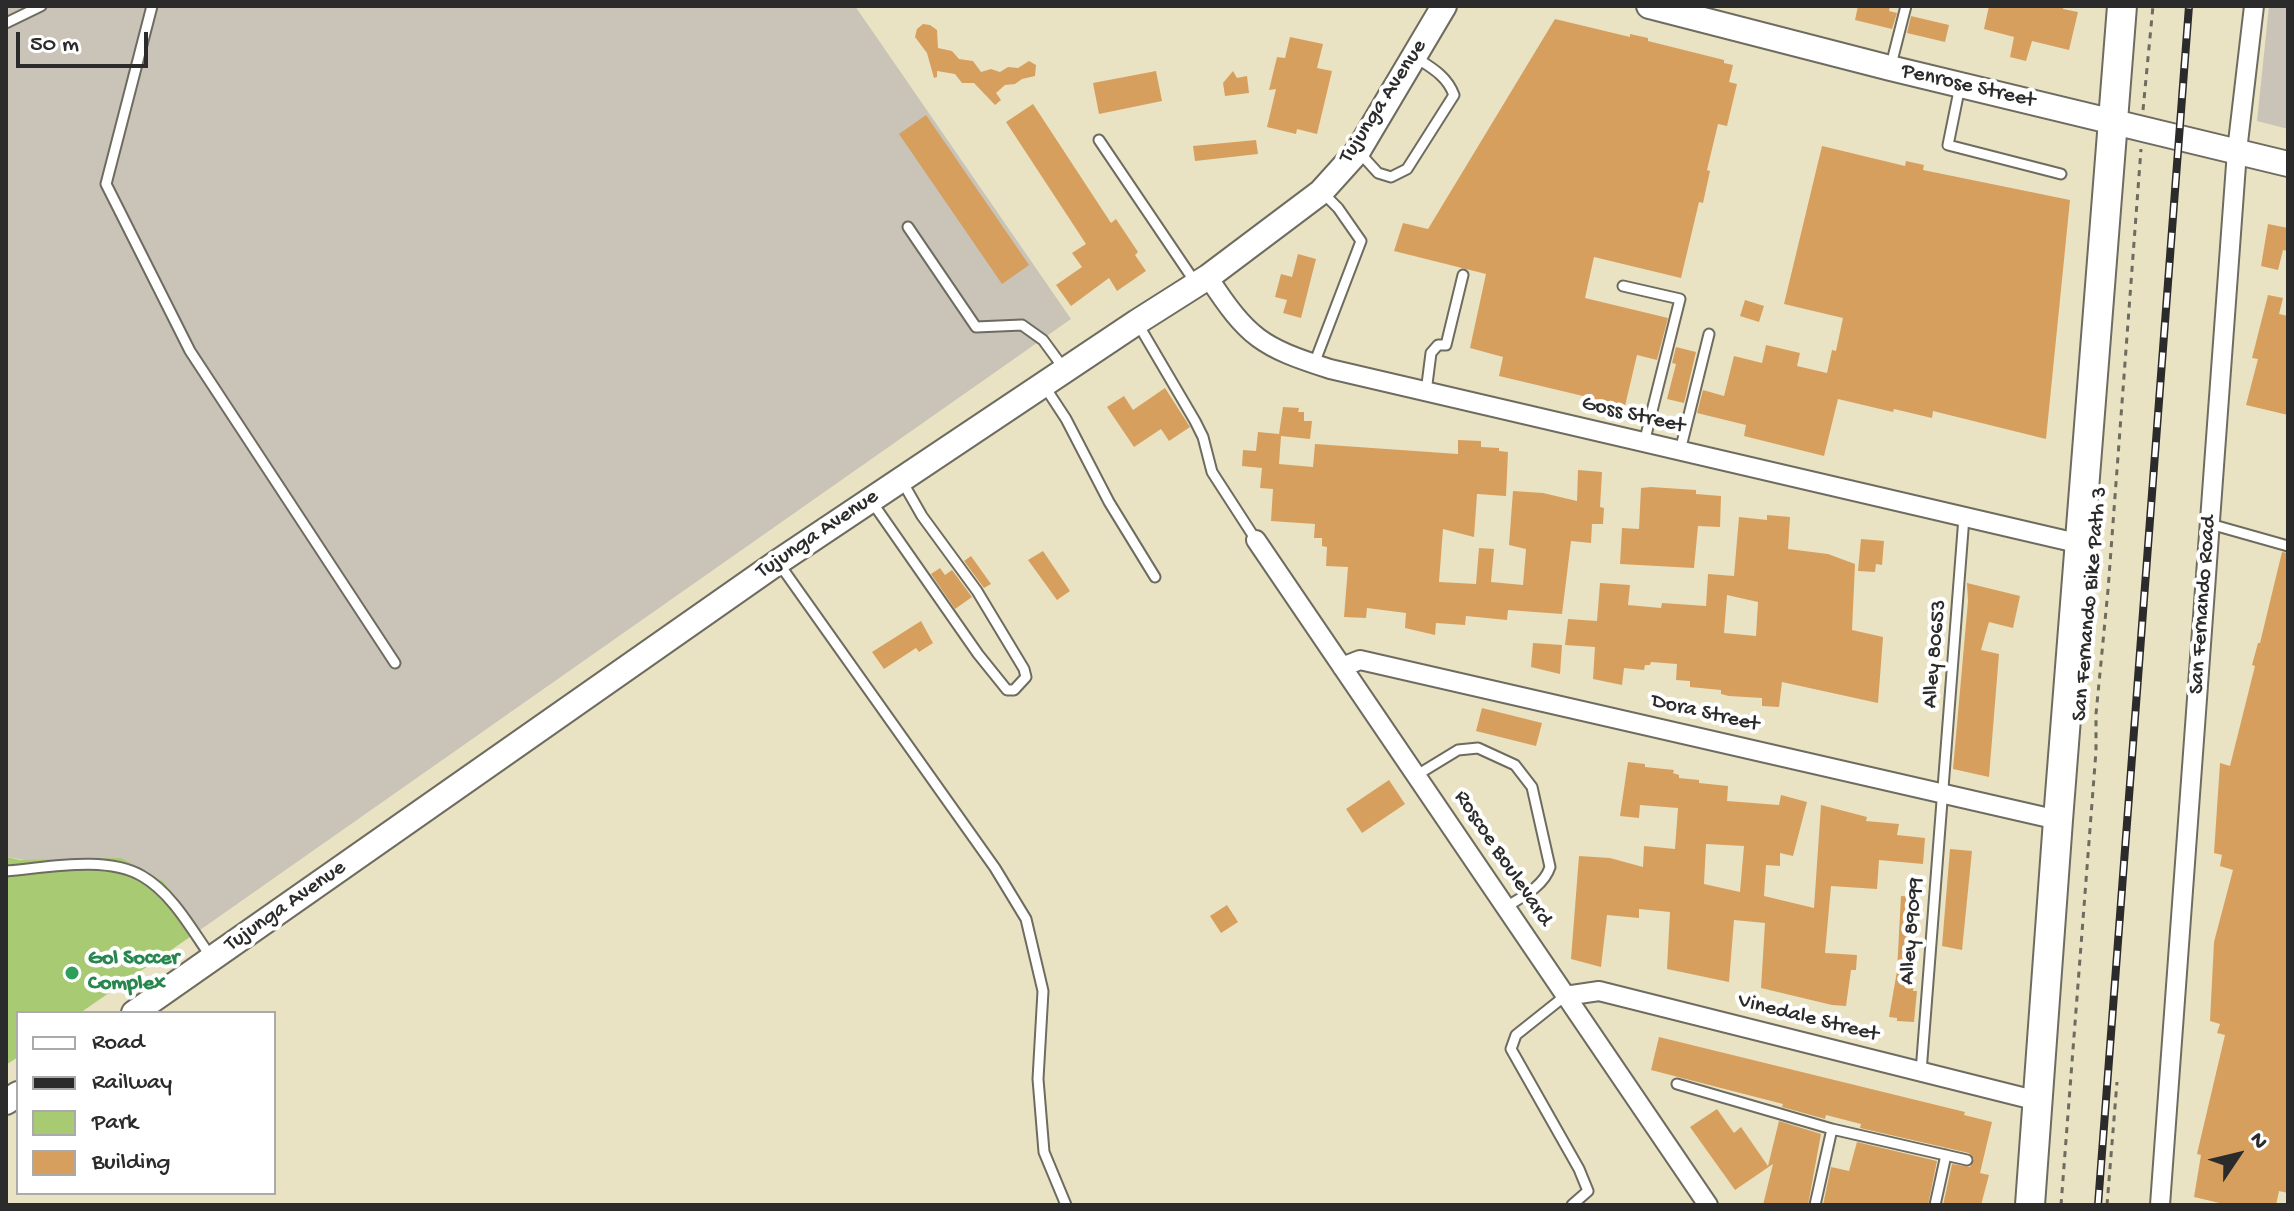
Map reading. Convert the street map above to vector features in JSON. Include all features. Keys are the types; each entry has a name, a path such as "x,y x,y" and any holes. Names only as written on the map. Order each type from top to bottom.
{"main road":[{"path":"2030,1205 2122,6"}],"street":[{"name":"Tujunga Avenue","path":"137,1011 778,562 1202,281 1321,192 1358,151 1444,6"},
{"name":"Penrose Street","path":"1649,6 2288,164"},
{"name":"San Fernando Road","path":"2160,1205 2237,151 2254,6"},
{"name":"Goss Street","path":"1202,281 1251,335 1280,353 1314,364 2081,544"},
{"name":"Roscoe Boulevard","path":"1256,540 1708,1205"},
{"name":"Dora Street","path":"1342,667 1360,660 2058,820"},
{"name":"Vinedale Street","path":"1565,996 1599,991 2038,1101"}],"lane":[{"path":"6,23 41,6"},
{"path":"152,6 106,184 190,351 395,663"},
{"path":"1890,68 1906,6"},
{"path":"1358,151 1378,173 1391,177 1407,169 1454,95 1441,74 1415,57"},
{"path":"1960,85 1948,145 2061,174"},
{"path":"1099,140 1202,281"},
{"path":"1314,364 1361,241 1338,208 1321,192"},
{"path":"908,227 976,327 1022,325 1043,340 1065,370"},
{"path":"1426,392 1431,353 1438,345 1446,345 1463,275"},
{"path":"1623,286 1680,299 1644,443"},
{"path":"1137,322 1203,437 1212,472 1256,540"},
{"path":"1680,451 1709,334"},
{"path":"1044,384 1109,502 1155,577"},
{"path":"871,500 978,654 1007,690 1014,690 1026,677 1024,669 977,591 922,516 901,478"},
{"name":"Alley 80653","path":"1944,794 1964,517"},
{"path":"2210,524 2288,546"},
{"path":"778,562 977,842 1026,919 1043,991 1038,1079 1044,1152 1066,1205"},
{"path":"1417,775 1458,750 1478,748 1515,765 1532,787 1550,867 1541,882 1506,907"},
{"name":"Alley 89099","path":"1921,1072 1944,794"},
{"path":"6,871 90,864 141,876 167,897 212,958"},
{"path":"1565,996 1516,1035 1511,1049 1579,1169 1588,1191 1572,1205"},
{"path":"1677,1084 1832,1129 1967,1160"},
{"path":"1815,1205 1832,1129"},
{"path":"1935,1205 1946,1155"}],"path":[{"name":"San Fernando Bike Path 3","path":"2061,1205 2096,751 2096,714 2153,6"},
{"path":"2107,1205 2117,1082"}],"shaded area":[{"path":"6,6 855,6 1071,319 200,930 164,882 6,857"},
{"path":"2269,6 2288,6 2288,129 2257,121"}],"green space":[{"name":"Gol Soccer Complex","path":"6,857 20,860 121,858 164,882 200,930 83,1011 16,1011 16,1058 6,1065"}],"building":[{"path":"1858,6 1890,6 1889,11 1897,13 1892,29 1855,20"},
{"path":"1989,6 2064,6 2063,9 2078,12 2069,50 2032,41 2026,61 2010,57 2014,37 1984,29"},
{"path":"1911,16 1949,25 1945,42 1907,33"},
{"path":"1555,19 1630,37 1630,34 1648,38 1648,41 1724,60 1724,63 1733,65 1729,82 1737,84 1727,126 1718,124 1703,203 1699,202 1681,278 1594,257 1585,298 1668,318 1657,360 1637,355 1625,406 1499,376 1503,357 1470,348 1486,274 1394,251 1403,223 1428,229"},
{"path":"923,24 937,30 938,48 952,51 959,59 973,61 981,72 1018,68 1029,61 1036,65 1035,76 1005,85 996,93 1001,100 995,105 974,83 962,83 955,74 937,71 934,78 927,53 915,37 917,29"},
{"path":"1290,37 1323,44 1317,68 1332,71 1317,134 1297,129 1296,134 1267,127 1276,89 1269,90 1277,57 1285,58"},
{"path":"1156,71 1162,101 1099,114 1093,83"},
{"path":"1233,71 1237,78 1247,76 1249,93 1225,96 1223,83"},
{"path":"1033,104 1111,223 1116,219 1138,252 1135,255 1146,271 1117,291 1109,278 1071,306 1056,285 1082,267 1072,253 1086,244 1006,122"},
{"path":"926,115 1029,265 1002,284 899,134"},
{"path":"1256,140 1258,154 1195,161 1193,146"},
{"path":"1822,146 1905,166 1906,161 1924,165 1923,170 2070,200 2046,439 1933,411 1932,418 1838,399 1824,456 1744,436 1746,425 1697,413 1703,390 1724,396 1734,356 1762,363 1766,345 1800,353 1797,366 1827,373 1832,350 1836,351 1843,318 1784,304"},
{"path":"2268,224 2288,228 2288,251 2283,250 2278,270 2261,266"},
{"path":"1298,254 1316,259 1301,318 1283,313 1287,300 1275,297 1281,274 1292,277"},
{"path":"2268,295 2283,298 2279,314 2288,316 2288,415 2246,405 2258,359 2252,358"},
{"path":"1745,300 1764,306 1759,322 1740,316"},
{"path":"1676,347 1696,352 1684,403 1667,399 1676,364 1672,363"},
{"path":"1165,388 1190,427 1169,441 1161,429 1134,447 1107,407 1124,396 1133,410"},
{"path":"1283,407 1299,408 1298,412 1304,412 1304,421 1312,421 1310,439 1281,436 1279,464 1313,467 1315,444 1458,454 1458,440 1481,441 1481,447 1508,452 1506,496 1477,494 1474,537 1443,529 1439,582 1476,584 1479,548 1494,549 1491,582 1523,585 1526,549 1509,545 1513,491 1543,493 1577,501 1578,470 1602,472 1600,507 1604,508 1603,524 1592,524 1591,543 1571,541 1562,614 1508,610 1507,620 1466,616 1465,625 1436,623 1435,635 1405,628 1406,613 1367,608 1366,618 1344,617 1348,567 1326,566 1327,547 1322,546 1322,538 1314,538 1315,524 1271,521 1273,489 1260,488 1262,468 1242,466 1243,450 1256,451 1258,432 1279,434"},
{"path":"1641,488 1696,490 1696,494 1721,496 1720,527 1698,526 1694,568 1620,564 1622,528 1639,529"},
{"path":"1767,515 1790,517 1788,549 1828,554 1855,564 1852,630 1883,637 1878,703 1782,682 1779,707 1762,706 1762,698 1729,696 1721,694 1721,690 1690,687 1690,681 1676,680 1677,664 1651,662 1645,665 1644,670 1624,668 1622,685 1593,679 1595,647 1565,645 1568,619 1597,621 1600,583 1630,585 1628,605 1661,608 1662,603 1706,606 1708,574 1734,576 1739,517 1767,520","holes":["1727,595 1758,602 1756,636 1724,633"]},
{"path":"1861,539 1884,541 1882,565 1876,564 1875,572 1858,571"},
{"path":"1043,551 1070,591 1057,600 1028,560"},
{"path":"2282,552 2288,553 2288,1193 2279,1191 2276,1205 2228,1205 2194,1197 2201,1155 2197,1154 2225,1035 2217,1033 2220,1024 2210,1021 2214,942 2233,870 2220,866 2222,855 2214,853 2220,763 2230,766 2255,666 2252,665"},
{"path":"971,556 991,584 984,588 964,561"},
{"path":"940,568 945,575 952,570 972,597 955,609 931,574"},
{"path":"1967,583 2020,596 2013,628 1989,622 1981,650 1999,654 1989,777 1953,769"},
{"path":"921,621 933,643 919,652 916,648 884,669 872,652"},
{"path":"1533,643 1562,645 1560,674 1531,667"},
{"path":"1482,708 1542,723 1536,746 1476,731"},
{"path":"1628,762 1674,770 1673,773 1679,778 1699,780 1699,783 1728,786 1727,801 1779,805 1781,795 1807,802 1793,856 1780,853 1780,866 1766,865 1764,896 1814,908 1821,805 1867,817 1866,821 1899,824 1897,835 1925,838 1923,864 1879,860 1877,889 1831,886 1825,953 1857,955 1856,970 1851,970 1846,1006 1832,1005 1761,988 1765,923 1734,920 1729,982 1667,969 1670,912 1639,909 1639,918 1607,915 1601,967 1571,959 1579,856 1610,858 1643,867 1644,846 1675,849 1678,808 1640,805 1639,818 1620,816","holes":["1706,844 1744,846 1740,892 1704,884"]},
{"path":"1389,780 1405,804 1362,833 1346,809"},
{"path":"1950,849 1972,851 1962,950 1942,946"},
{"path":"1901,896 1920,897 1913,991 1917,991 1914,1022 1889,1017 1897,971"},
{"path":"1227,905 1238,922 1221,933 1210,916"},
{"path":"1659,1037 1965,1112 1964,1115 1992,1122 1980,1173 1989,1175 1981,1205 1943,1205 1952,1164 1970,1167 1974,1159 1969,1153 1860,1128 1861,1124 1826,1115 1825,1119 1782,1107 1783,1104 1651,1070"},
{"path":"1717,1109 1734,1133 1741,1127 1768,1166 1779,1121 1821,1134 1808,1205 1763,1205 1773,1164 1735,1190 1690,1127"},
{"path":"1857,1142 1937,1161 1928,1205 1823,1205 1831,1167 1849,1171"}],"railway":[{"path":"2098,1205 2189,6"}],"place":[{"name":"Gol Soccer Complex","path":"72,973"}]}
